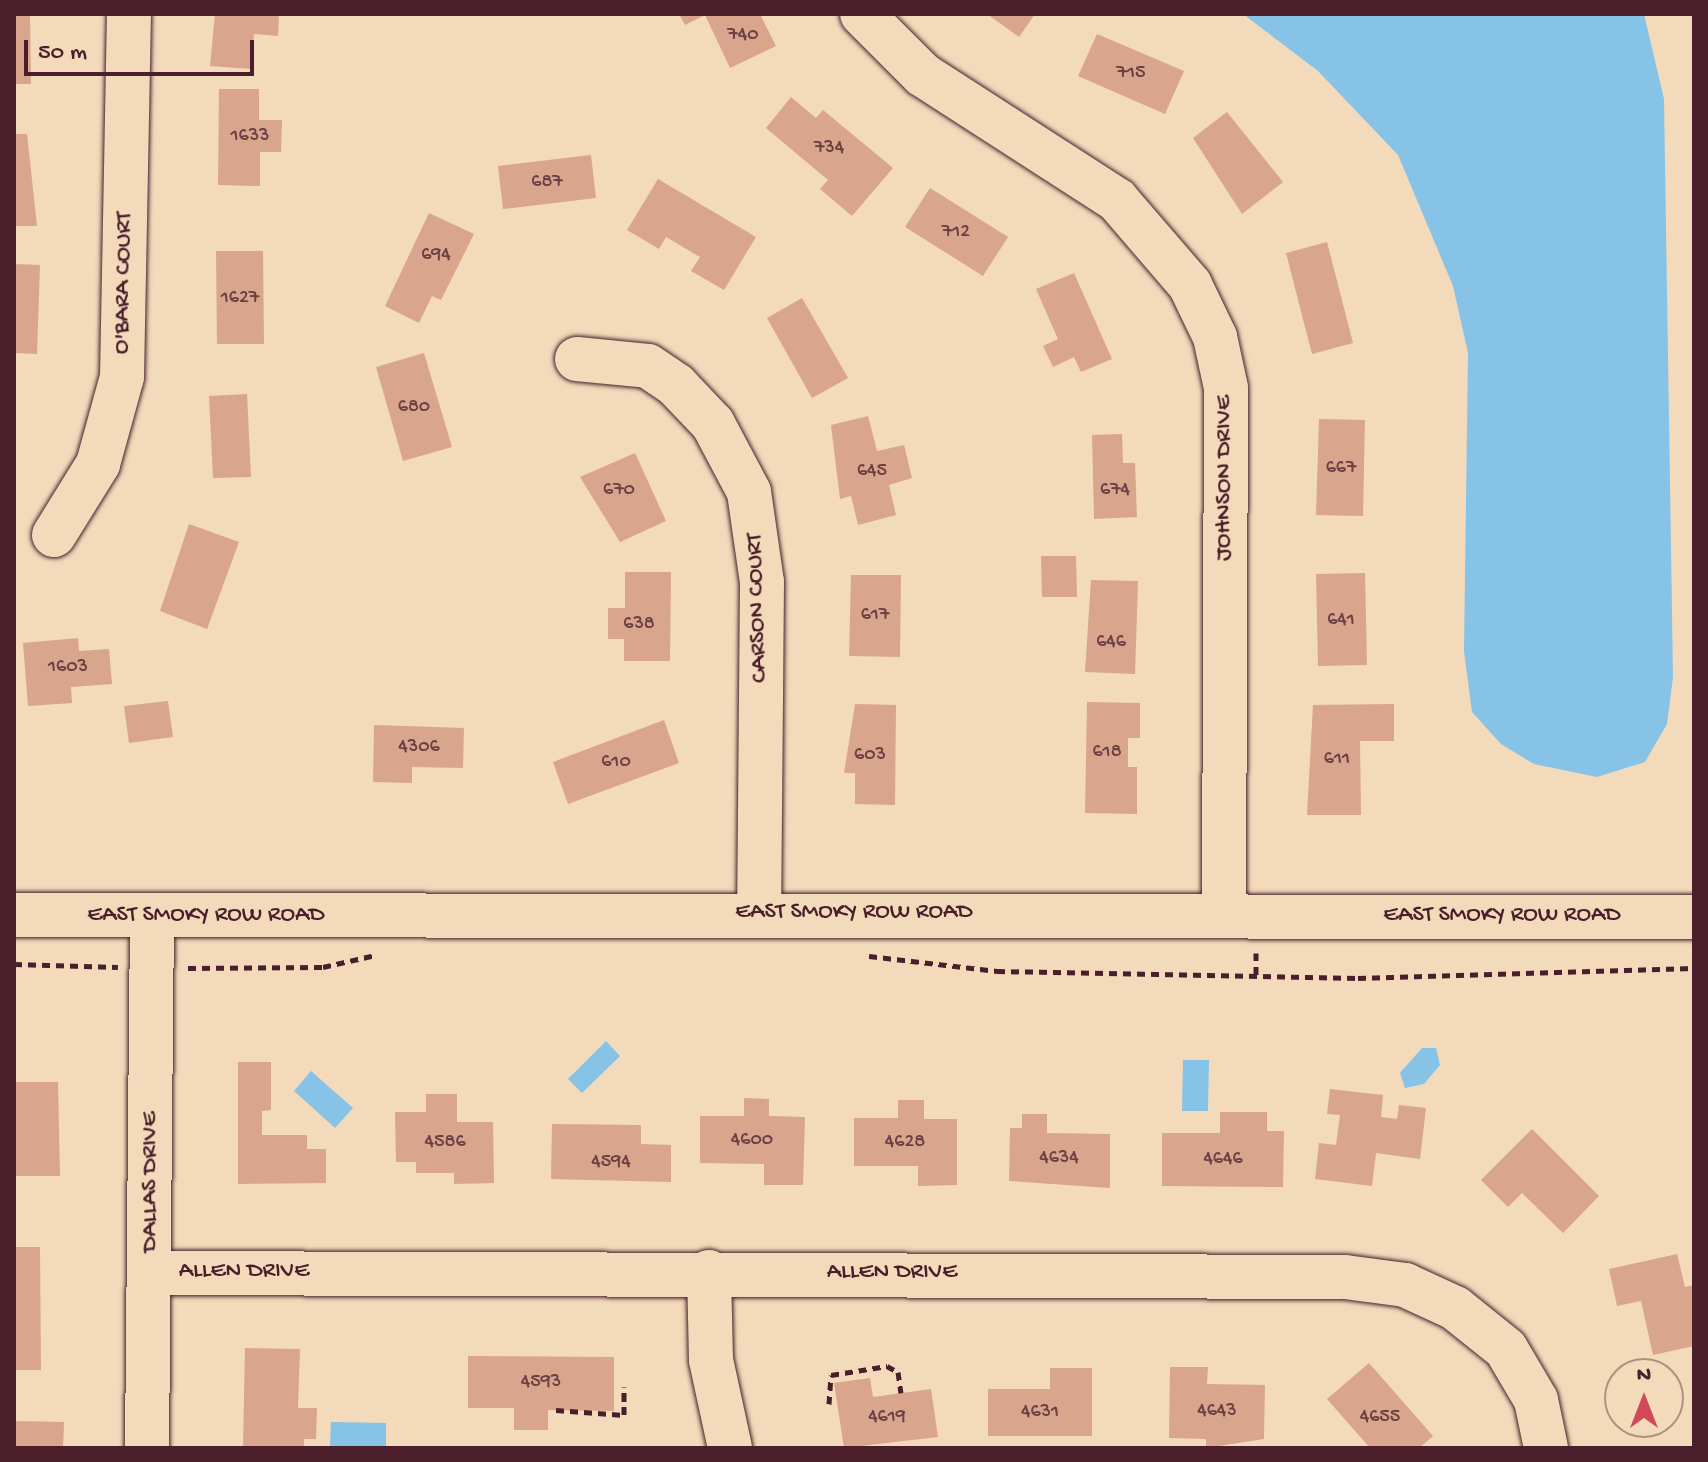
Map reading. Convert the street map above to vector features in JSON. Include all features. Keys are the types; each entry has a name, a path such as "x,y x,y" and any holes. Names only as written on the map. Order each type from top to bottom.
{"street":[{"name":"O'BARA COURT","path":"54,535 98,464 122,377 129,14"},
{"name":"JOHNSON DRIVE","path":"862,14 923,75 1117,200 1190,285 1215,337 1226,388 1224,915"},
{"name":"CARSON COURT","path":"577,359 648,366 676,385 713,424 749,492 762,582 759,913"},
{"name":"EAST SMOKY ROW ROAD","path":"14,915 759,913 1694,917"},
{"name":"DALLAS DRIVE","path":"147,1448 152,917"},
{"name":"ALLEN DRIVE","path":"151,1273 709,1272 1345,1277 1405,1285 1455,1308 1506,1349 1536,1400 1546,1448"},
{"path":"709,1272 711,1360 730,1448"}],"path":[{"path":"180,967 323,967 391,951"},
{"path":"860,955 997,971 1343,977 1694,968"},
{"path":"14,964 130,968"},
{"path":"829,1404 831,1375 887,1366 898,1372 901,1393"},
{"path":"556,1410 624,1415 624,1387"}],"water":[{"path":"1243,14 1644,14 1664,99 1673,677 1667,724 1645,762 1597,777 1534,764 1501,744 1472,712 1464,651 1468,353 1453,286 1398,155 1318,71"},
{"path":"606,1041 620,1056 582,1093 568,1079"},
{"path":"1422,1048 1436,1048 1440,1065 1424,1084 1405,1088 1400,1073"},
{"path":"1183,1060 1209,1060 1208,1111 1182,1111"},
{"path":"311,1071 353,1108 335,1128 294,1091"},
{"path":"331,1422 386,1423 386,1447 330,1446"}],"building":[{"path":"14,14 30,14 31,84 14,84"},
{"path":"215,14 279,14 278,36 254,34 251,69 210,66"},
{"path":"679,14 760,14 776,46 730,68 705,15 685,25"},
{"path":"987,14 1035,14 1019,37"},
{"path":"1097,34 1184,71 1165,114 1078,76"},
{"path":"219,89 259,89 259,120 282,120 281,152 260,152 260,186 218,185"},
{"path":"791,97 816,118 823,110 893,168 852,216 820,189 828,180 766,128"},
{"path":"1227,112 1283,182 1242,214 1193,138"},
{"path":"14,134 27,134 37,226 14,226"},
{"path":"591,155 596,198 503,209 498,166"},
{"path":"658,179 756,237 724,290 691,271 700,257 666,237 659,249 627,230"},
{"path":"930,188 1008,237 983,276 905,227"},
{"path":"429,213 474,234 441,300 432,296 419,323 385,306"},
{"path":"1327,242 1353,343 1312,354 1286,253"},
{"path":"216,251 263,251 264,344 217,344"},
{"path":"14,264 40,265 37,354 14,353"},
{"path":"1074,273 1112,359 1081,372 1074,357 1053,367 1043,346 1058,339 1036,289"},
{"path":"802,298 848,378 812,398 767,318"},
{"path":"424,353 452,447 403,461 376,367"},
{"path":"247,394 251,477 213,478 209,396"},
{"path":"868,416 877,451 904,445 912,478 889,485 896,515 858,525 851,496 840,499 831,425"},
{"path":"1319,419 1365,420 1363,516 1316,515"},
{"path":"1122,434 1123,463 1135,463 1137,517 1094,519 1092,435"},
{"path":"635,453 666,521 620,542 580,477"},
{"path":"189,524 239,542 207,629 160,611"},
{"path":"1041,556 1076,556 1077,597 1042,597"},
{"path":"625,572 671,572 670,661 624,661 624,639 608,639 608,608 625,608"},
{"path":"1365,573 1367,665 1318,666 1316,574"},
{"path":"851,575 901,575 900,657 849,656"},
{"path":"1091,580 1138,581 1135,674 1085,672"},
{"path":"78,638 79,651 109,649 112,684 71,687 72,703 28,706 23,643"},
{"path":"168,701 173,737 129,743 124,706"},
{"path":"1087,702 1140,703 1140,738 1128,738 1128,767 1137,767 1137,814 1085,813"},
{"path":"855,704 896,705 895,805 855,804 855,773 844,773"},
{"path":"1394,704 1394,741 1360,741 1361,815 1307,815 1313,705"},
{"path":"664,720 679,763 568,804 553,762"},
{"path":"374,725 464,728 463,768 412,767 412,783 373,782"},
{"path":"238,1062 271,1062 271,1110 262,1111 262,1135 307,1135 307,1149 326,1149 326,1183 238,1184"},
{"path":"14,1082 58,1082 60,1176 14,1176"},
{"path":"1330,1089 1383,1095 1381,1117 1397,1119 1399,1105 1426,1108 1420,1159 1376,1153 1372,1186 1315,1179 1319,1143 1336,1145 1340,1115 1327,1114"},
{"path":"426,1094 457,1094 457,1122 493,1122 494,1183 454,1184 454,1173 416,1173 416,1162 396,1162 395,1112 426,1112"},
{"path":"744,1098 769,1099 769,1116 805,1117 803,1185 764,1185 764,1164 700,1163 700,1116 744,1116"},
{"path":"898,1100 924,1100 924,1119 957,1119 957,1185 918,1186 918,1166 854,1166 854,1118 898,1118"},
{"path":"1220,1112 1267,1112 1267,1131 1284,1131 1283,1187 1162,1186 1162,1133 1220,1133"},
{"path":"1022,1114 1047,1114 1047,1133 1110,1134 1110,1188 1009,1181 1010,1128 1022,1128"},
{"path":"552,1124 641,1125 641,1144 671,1145 671,1182 551,1179"},
{"path":"1532,1129 1599,1196 1563,1233 1522,1193 1508,1207 1481,1180"},
{"path":"14,1247 40,1247 41,1370 15,1370"},
{"path":"1677,1254 1685,1287 1694,1285 1694,1346 1653,1355 1641,1301 1617,1306 1609,1269"},
{"path":"245,1348 300,1349 298,1408 317,1408 316,1439 304,1439 304,1448 243,1448"},
{"path":"468,1356 614,1357 614,1411 548,1410 548,1430 514,1430 514,1408 468,1408"},
{"path":"1369,1363 1433,1436 1419,1448 1370,1448 1327,1399"},
{"path":"1170,1367 1208,1367 1207,1384 1265,1385 1264,1439 1206,1448 1206,1439 1169,1438"},
{"path":"1050,1368 1092,1368 1092,1436 988,1436 988,1389 1050,1389"},
{"path":"870,1378 873,1397 931,1389 938,1437 844,1448 834,1383"},
{"path":"14,1421 64,1422 63,1448 14,1448"}]}
